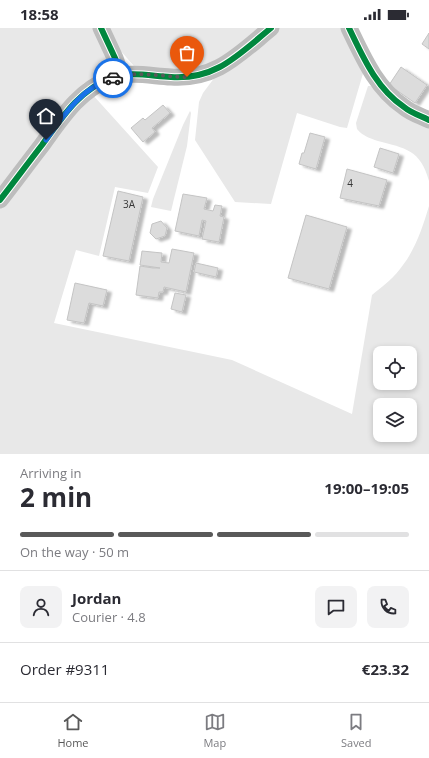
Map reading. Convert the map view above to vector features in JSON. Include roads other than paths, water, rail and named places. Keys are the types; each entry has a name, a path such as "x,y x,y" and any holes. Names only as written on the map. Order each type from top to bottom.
{"street":[{"path":"101,28 121,75"},
{"path":"0,200 73,104 91,88 110,78 121,75 136,74 187,77 206,74 216,70 235,58 270,28"},
{"path":"349,28 370,71 385,91 404,108 429,120"}]}
